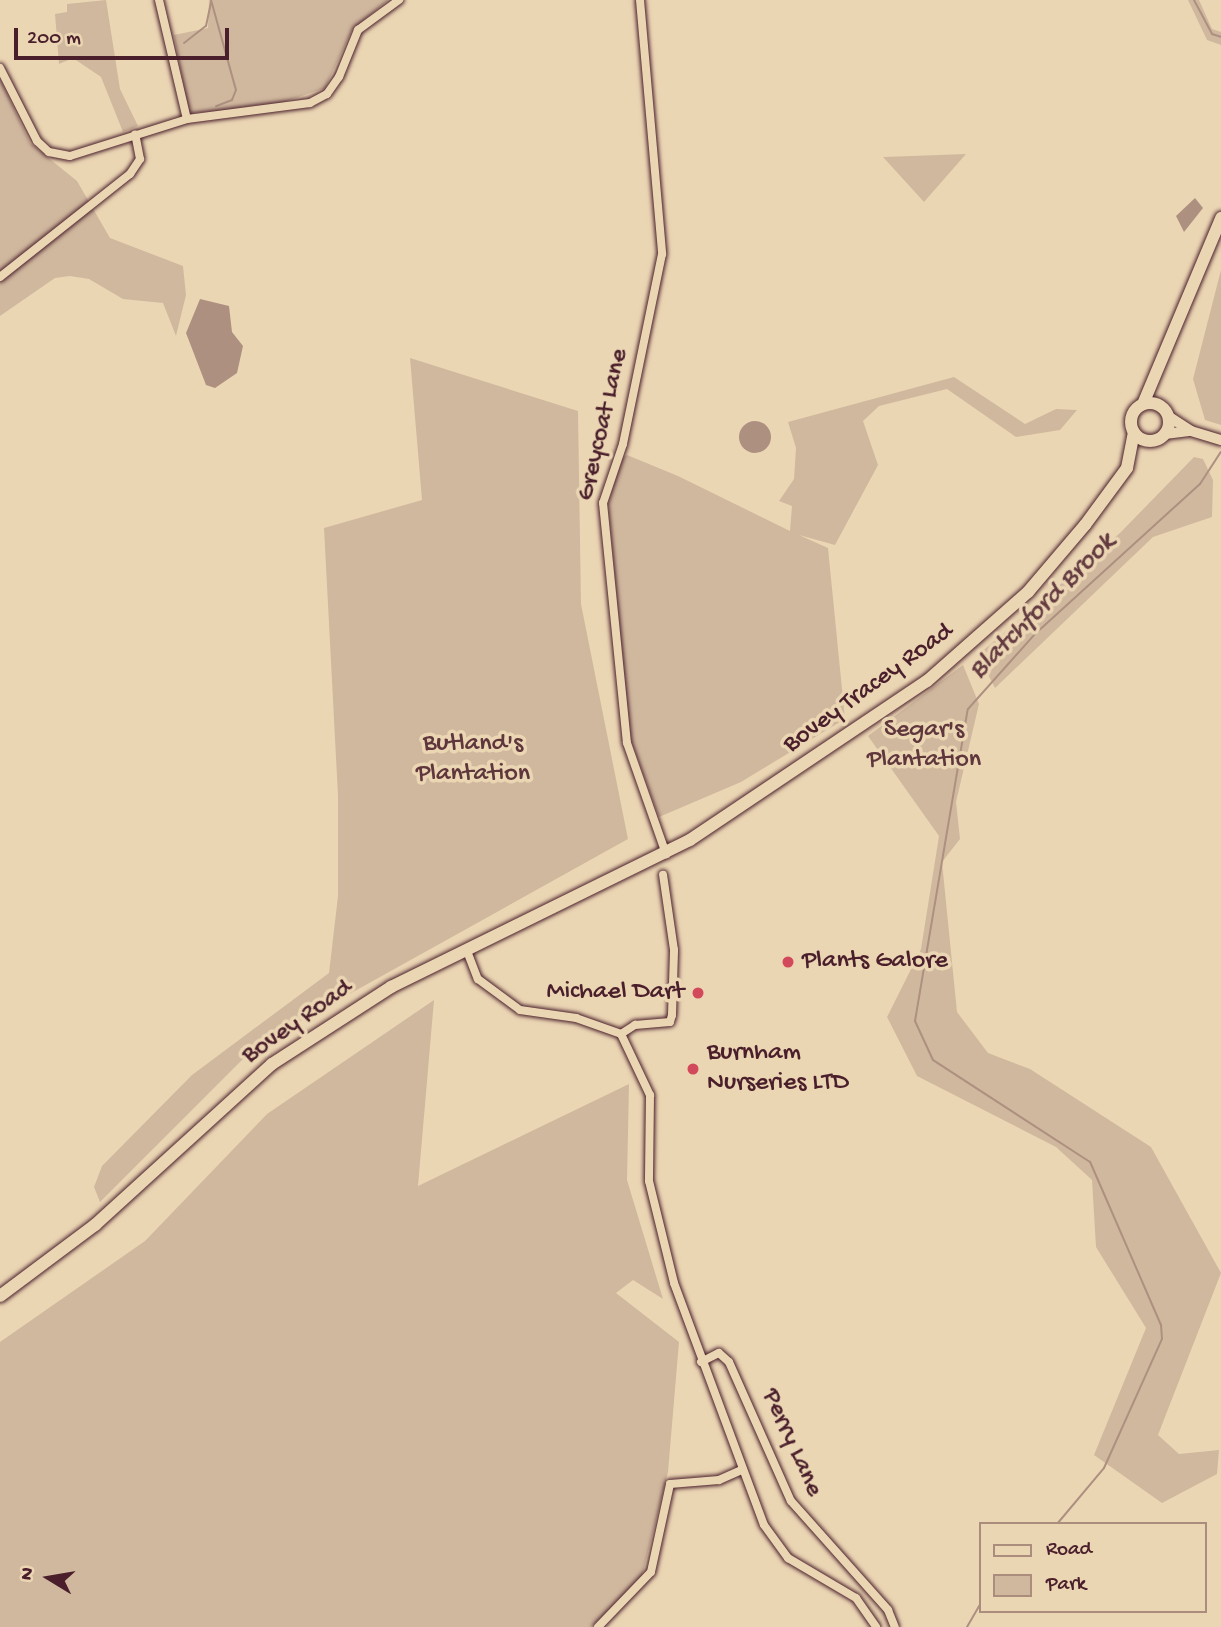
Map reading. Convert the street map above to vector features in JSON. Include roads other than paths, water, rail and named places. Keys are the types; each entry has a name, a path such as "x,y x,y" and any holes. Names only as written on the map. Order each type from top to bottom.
{"main road":[{"path":"1160,371 1165,434 1152,441 1134,433 1130,420 1143,404 1160,371 1186,293 1221,218"},
{"path":"1143,404 1165,411"},
{"name":"Bovey Tracey Road","path":"1127,468 1134,433"},
{"name":"Bovey Tracey Road","path":"666,854 902,699 961,652 1028,592 1127,468 1152,441"},
{"name":"Bovey Road","path":"0,1296 95,1225 272,1064 391,987 666,854"}],"street":[{"path":"159,0 187,119"},
{"path":"0,68 31,132 49,152 71,156 187,119 290,108 327,94 358,30 399,0"},
{"name":"Greycoat Lane","path":"640,0 662,240 623,444 603,503 627,743 666,854"},
{"path":"0,277 130,174 139,159 135,135"},
{"path":"1165,411 1191,431 1221,440"},
{"path":"1165,434 1191,431"},
{"path":"621,1034 635,1025 670,1022 672,1016 674,950 663,874"},
{"path":"467,951 478,979 520,1010 576,1018 621,1034 647,1084 653,1206 701,1362 764,1525 788,1558 856,1598 876,1627"},
{"name":"Perry Lane","path":"701,1362 719,1353 729,1362 791,1502 888,1610 895,1627"},
{"path":"598,1627 650,1572 670,1484 719,1480 741,1470"}],"waterway":[{"path":"211,0 236,90 232,100 216,106"},
{"name":"Blatchford Brook","path":"1194,0 1212,34 1221,37"},
{"path":"184,43 206,26 211,3"},
{"name":"Blatchford Brook","path":"1059,1522 1104,1468 1162,1339 1161,1325 1090,1162 933,1060 915,1021 968,709 1035,634 1200,484 1221,452"},
{"name":"Blatchford Brook","path":"967,1627 979,1606"}],"place":[{"name":"Plants Galore","path":"788,962"},
{"name":"Michael Dart","path":"698,993"},
{"name":"Burnham Nurseries LTD","path":"693,1069"}],"park label":[{"name":"Segar's Plantation","path":"924,746"},
{"name":"Butland's Plantation","path":"473,760"}]}
